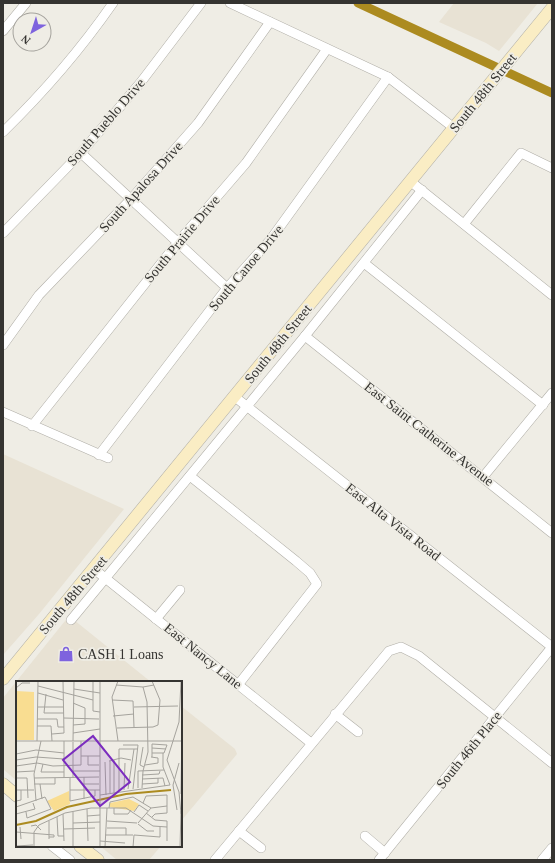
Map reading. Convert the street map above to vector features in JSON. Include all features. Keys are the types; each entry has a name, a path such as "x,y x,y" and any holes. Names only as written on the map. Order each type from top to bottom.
{"main road":[{"name":"South 48th Street","path":"3,679 552,8"},
{"path":"3,784 16,795"},
{"path":"81,847 98,860"}],"street":[{"path":"3,32 26,3"},
{"path":"3,132 28,108 89,36 113,3"},
{"name":"South Pueblo Drive","path":"3,233 81,153 141,82 201,3"},
{"path":"230,3 388,77 454,128"},
{"name":"South Apalosa Drive","path":"3,344 39,295 131,199 198,123 270,22"},
{"name":"South Prairie Drive","path":"32,426 178,242 246,163 327,49"},
{"name":"South Canoe Drive","path":"99,454 227,288 272,240 388,77"},
{"path":"81,153 227,288"},
{"path":"464,224 521,153 552,168"},
{"path":"410,181 552,295"},
{"name":"South 48th Street","path":"71,620 305,336 422,190"},
{"path":"364,263 542,405"},
{"name":"East Saint Catherine Avenue","path":"305,336 552,532"},
{"path":"483,478 552,393"},
{"name":"East Alta Vista Road","path":"235,397 552,647"},
{"path":"3,412 108,458"},
{"path":"190,476 296,561 310,574 317,584 238,685"},
{"name":"East Nancy Lane","path":"94,569 312,743"},
{"path":"156,619 180,590"},
{"path":"216,860 335,714 390,651 401,647 419,656 552,763"},
{"name":"South 46th Place","path":"365,836 382,856 552,647"},
{"path":"335,714 358,732"},
{"path":"239,831 261,848"},
{"path":"53,847 70,860"},
{"path":"542,860 552,848"}],"shaded area":[{"path":"454,3 538,3 499,51 486,43 439,22"},
{"path":"3,454 124,509 39,614 3,655"},
{"path":"69,616 150,681 17,681"},
{"path":"16,682 16,780 3,769 3,698"},
{"path":"182,707 235,749 237,754 182,820"},
{"path":"101,847 160,847 149,860 117,860"}],"waterway":[{"path":"358,3 552,93"}],"place":[{"name":"CASH 1 Loans","path":"66,654"}]}
